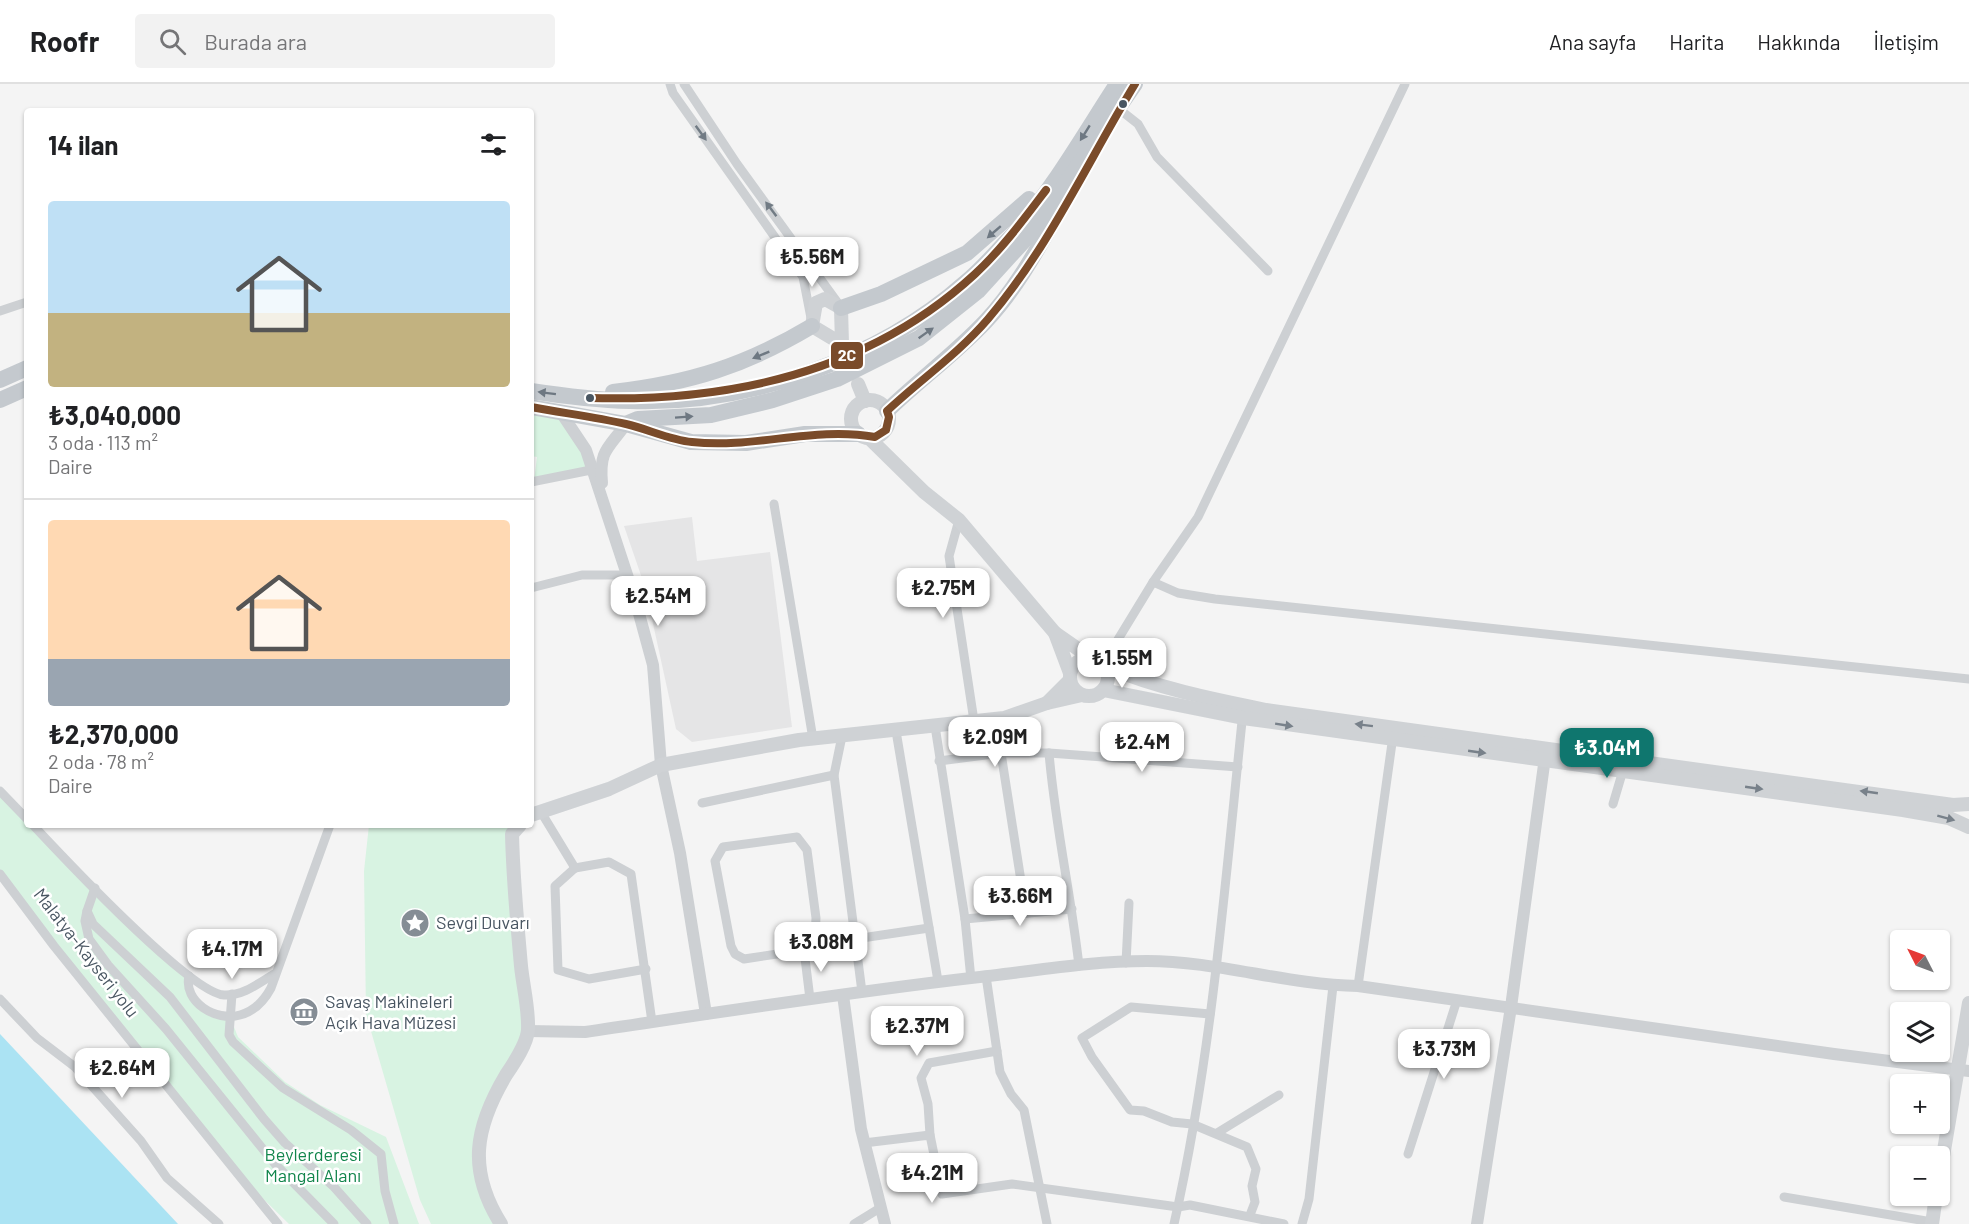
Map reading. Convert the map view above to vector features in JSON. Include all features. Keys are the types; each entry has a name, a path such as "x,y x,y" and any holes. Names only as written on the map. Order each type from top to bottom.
{"highway":[{"path":"626,424 638,419 711,415 773,400 837,379 967,282 1012,235 1067,163 1117,84"},
{"path":"887,411 915,384 941,366 987,320 1017,282 1135,84"},
{"path":"534,391 632,401 714,396 787,379 831,362 872,354 919,338 978,291 1031,233 1119,109"},
{"path":"841,308 881,294 967,253 995,231 1067,163"},
{"path":"574,396 657,387 722,371 771,351 812,326"},
{"path":"0,380 24,369"},
{"path":"0,400 24,389"},
{"path":"534,408 626,424 691,442 746,443 805,434 864,436"}],"main road":[{"path":"825,299 841,308 842,344 812,326 816,303 825,299"},
{"path":"858,384 865,401"},
{"path":"896,462 886,430 887,411 878,402 865,401 852,413 852,425 896,462 924,492 959,520 1055,633 1100,663 1140,681 1243,712"},
{"path":"864,436 886,430"},
{"path":"1055,633 1074,689 1082,695"},
{"path":"1047,703 1070,676 1077,662 1100,663"},
{"path":"1100,663 1108,677 1103,690"},
{"path":"536,813 609,789 661,765 813,739 1004,718 1047,703 1082,695 1092,696 1103,690 1394,735 1545,755 1953,805 1969,804"},
{"path":"1624,764 1949,818 1969,827"},
{"path":"501,1224 485,1195 479,1172 478,1145 483,1121 493,1097 514,1062 528,1031 513,885 514,828"},
{"path":"1946,1146 1963,1070 1969,1003"},
{"path":"1932,1223 1935,1206"}],"street":[{"path":"670,84 673,93 803,277 812,326"},
{"path":"684,84 737,164 841,308"},
{"path":"1100,663 1198,518 1405,84"},
{"path":"1119,109 1137,124 1157,157 1268,271"},
{"path":"0,312 24,303"},
{"path":"562,414 597,469 603,500 653,665 661,765 680,853 706,1014"},
{"path":"597,469 604,451 626,424"},
{"path":"534,481 597,469"},
{"path":"774,504 813,739"},
{"path":"959,520 949,556 974,721"},
{"path":"534,587 582,575 627,576"},
{"path":"1153,582 1178,593 1215,599 1969,679"},
{"path":"1174,1224 1217,968 1243,712"},
{"path":"935,726 965,919 971,979"},
{"path":"896,730 938,981"},
{"path":"1358,986 1394,735"},
{"path":"842,736 834,775 862,992"},
{"path":"939,761 1001,753 1049,753 1238,767"},
{"path":"1001,753 1026,913"},
{"path":"1049,753 1054,810 1072,909 1079,966"},
{"path":"1477,1224 1512,1007 1545,755"},
{"path":"1613,804 1624,764"},
{"path":"702,803 834,775"},
{"path":"0,791 24,816"},
{"path":"536,813 575,868"},
{"path":"36,828 95,888 204,988 223,995 242,993 274,974"},
{"path":"189,976 187,985 190,996 203,1007 223,1017 252,1011 263,1002 271,988 274,974 329,828"},
{"path":"804,950 744,959 735,954 731,946 716,861 723,847 797,837 807,850 816,918 815,936 804,950 810,999"},
{"path":"646,969 589,979 558,970 555,886 575,868 609,862 632,874 646,969 652,1022"},
{"name":"Malatya-Kayseri yolu","path":"0,874 54,946 278,1224"},
{"path":"95,888 85,921 89,939 177,1042 275,1164 334,1224"},
{"path":"1126,963 1129,903"},
{"path":"965,919 1072,909"},
{"path":"87,911 93,924 174,1001 270,1126 339,1192 367,1224"},
{"path":"855,939 929,928"},
{"path":"528,1031 585,1032 938,981 1147,961 1217,968 1333,986 1358,986 1834,1054 1963,1070"},
{"path":"986,976 1000,1071 1011,1094 1024,1110 1042,1188 1047,1224"},
{"path":"1302,1224 1309,1199 1333,986"},
{"path":"232,994 229,1035 233,1042 283,1088 351,1130 381,1154 384,1191 394,1224"},
{"path":"843,994 864,1143 885,1224"},
{"path":"0,999 37,1038 75,1067 141,1141 167,1178 219,1224"},
{"path":"1408,1154 1457,1000"},
{"path":"1210,1014 1131,1007 1082,1038 1092,1057 1130,1110 1144,1111 1172,1122 1192,1124 1247,1147 1256,1169 1252,1186 1255,1202 1250,1215"},
{"path":"997,1051 929,1063 921,1078 928,1104 930,1135 942,1194 1012,1184 1178,1207 1190,1205 1250,1215 1284,1224"},
{"path":"1216,1133 1279,1095"},
{"path":"864,1143 930,1135"},
{"path":"1784,1197 1932,1223"},
{"path":"854,1224 880,1208"}],"shaded area":[{"path":"692,517 697,561 770,552 792,727 692,742 676,729 645,587 624,526"}],"green space":[{"path":"534,408 562,414 593,469 534,481 537,457 534,456"},
{"name":"Beylerderesi Mangal Alanı","path":"0,791 24,816 24,828 36,828 189,976 187,985 203,1007 230,1017 238,1037 285,1082 320,1105 386,1137 419,1224 289,1224 237,1173 0,873"},
{"path":"369,828 510,828 528,1031 478,1145 501,1224 431,1224 420,1200 366,1014 364,871"}],"water":[{"path":"0,1034 178,1224 0,1224"}],"transit line":[{"name":"2C","path":"534,408 626,424 692,442 738,443 829,434 875,437 886,430 889,417 887,411 964,344 1010,292 1048,235 1135,84"},
{"name":"2C","path":"590,398 642,398 694,394 745,386 795,374 844,357 890,335 934,308 975,274 1004,244 1046,190"}],"place":[{"name":"Sevgi Duvarı","path":"415,923"},
{"name":"Savaş Makineleri Açık Hava Müzesi","path":"304,1012"}]}
